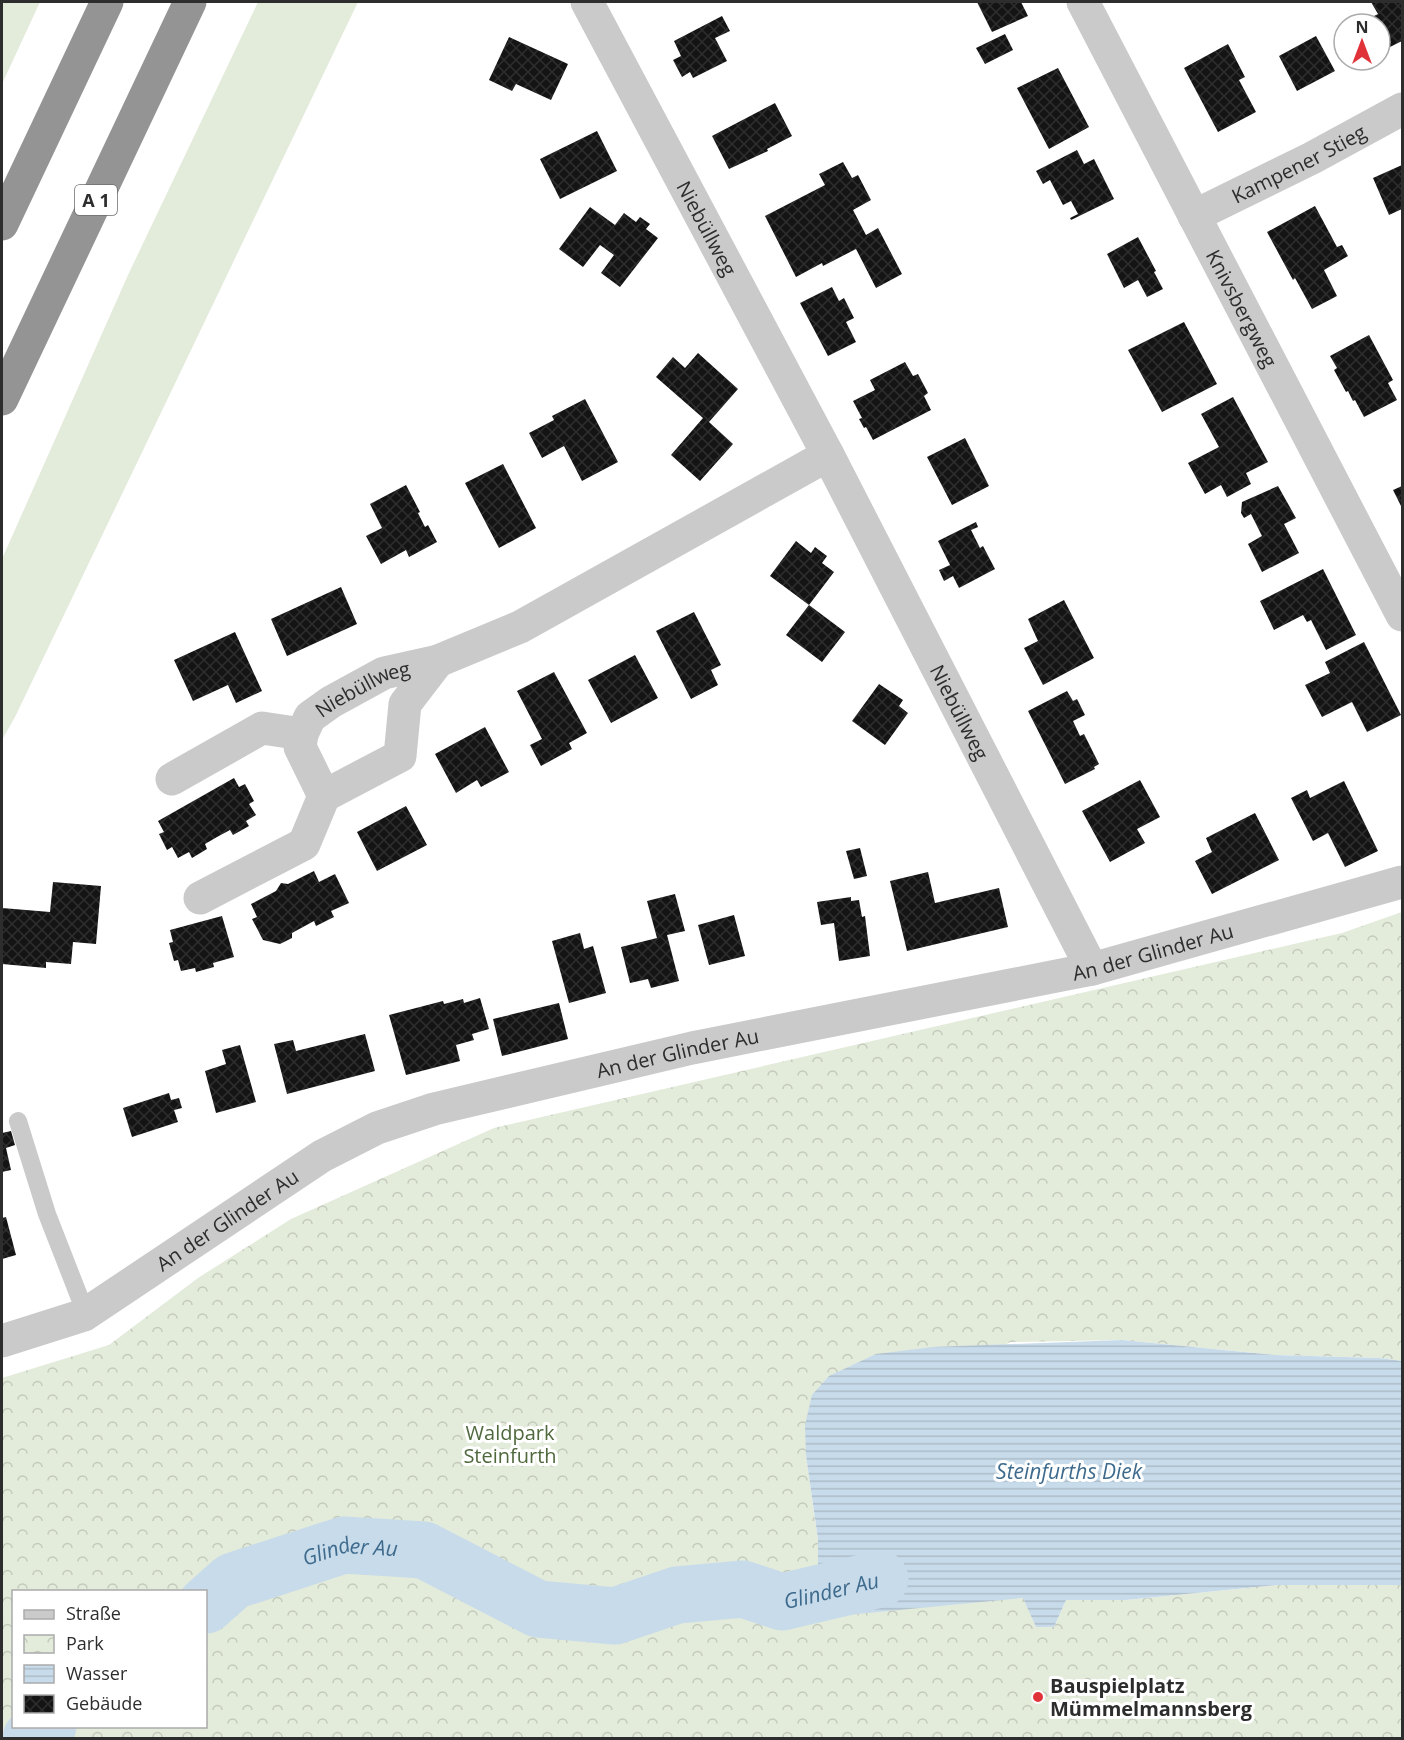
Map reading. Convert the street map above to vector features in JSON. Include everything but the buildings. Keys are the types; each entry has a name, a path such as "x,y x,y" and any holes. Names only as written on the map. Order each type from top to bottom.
{"highway":[{"path":"2,224 107,2"},
{"name":"A 1","path":"2,399 190,2"}],"street":[{"name":"Niebüllweg","path":"586,2 828,455 1092,969"},
{"name":"Knivsbergweg","path":"1083,2 1402,615"},
{"name":"Kampener Stieg","path":"1194,216 1312,158 1402,109"},
{"name":"Niebüllweg","path":"438,661 405,704 400,756 324,796 300,747 302,734 310,717 330,702 384,673 438,661 520,627 828,455"},
{"name":"Niebüllweg","path":"172,779 262,728 302,734"},
{"path":"200,898 304,844 324,796"},
{"name":"An der Glinder Au","path":"2,1341 86,1314 322,1156 377,1128 434,1109 692,1048 1092,969 1402,882"}],"lane":[{"path":"18,1121 47,1214 86,1314"}],"green space":[{"path":"2,2 40,2 2,84"},
{"path":"258,2 358,2 2,740 2,559 128,275"},
{"name":"Waldpark Steinfurth","path":"1402,912 1402,1361 1380,1358 1275,1355 1122,1340 1010,1342 806,1456 818,1539 818,1565 804,1569 805,1605 822,1609 1024,1598 1036,1627 1054,1627 1066,1600 1126,1600 1277,1585 1402,1585 1402,1738 2,1738 2,1378 109,1345 198,1278 291,1219 494,1128 1342,933"}],"water":[{"name":"Steinfurths Diek","path":"1122,1340 1275,1355 1380,1358 1402,1361 1402,1585 1277,1585 1126,1600 1066,1600 1054,1627 1036,1627 1023,1598 847,1615 831,1614 813,1606 805,1606 804,1568 818,1565 818,1539 806,1456 805,1425 812,1395 829,1376 876,1354 933,1347"}],"waterway":[{"name":"Glinder Au","path":"207,1604 233,1581 344,1545 424,1550 538,1609 615,1616 677,1595 743,1589 782,1602 880,1579"},
{"name":"Glinder Au","path":"31,1738 45,1728"}],"place":[{"name":"Bauspielplatz Mümmelmannsberg","path":"1038,1697"}]}
